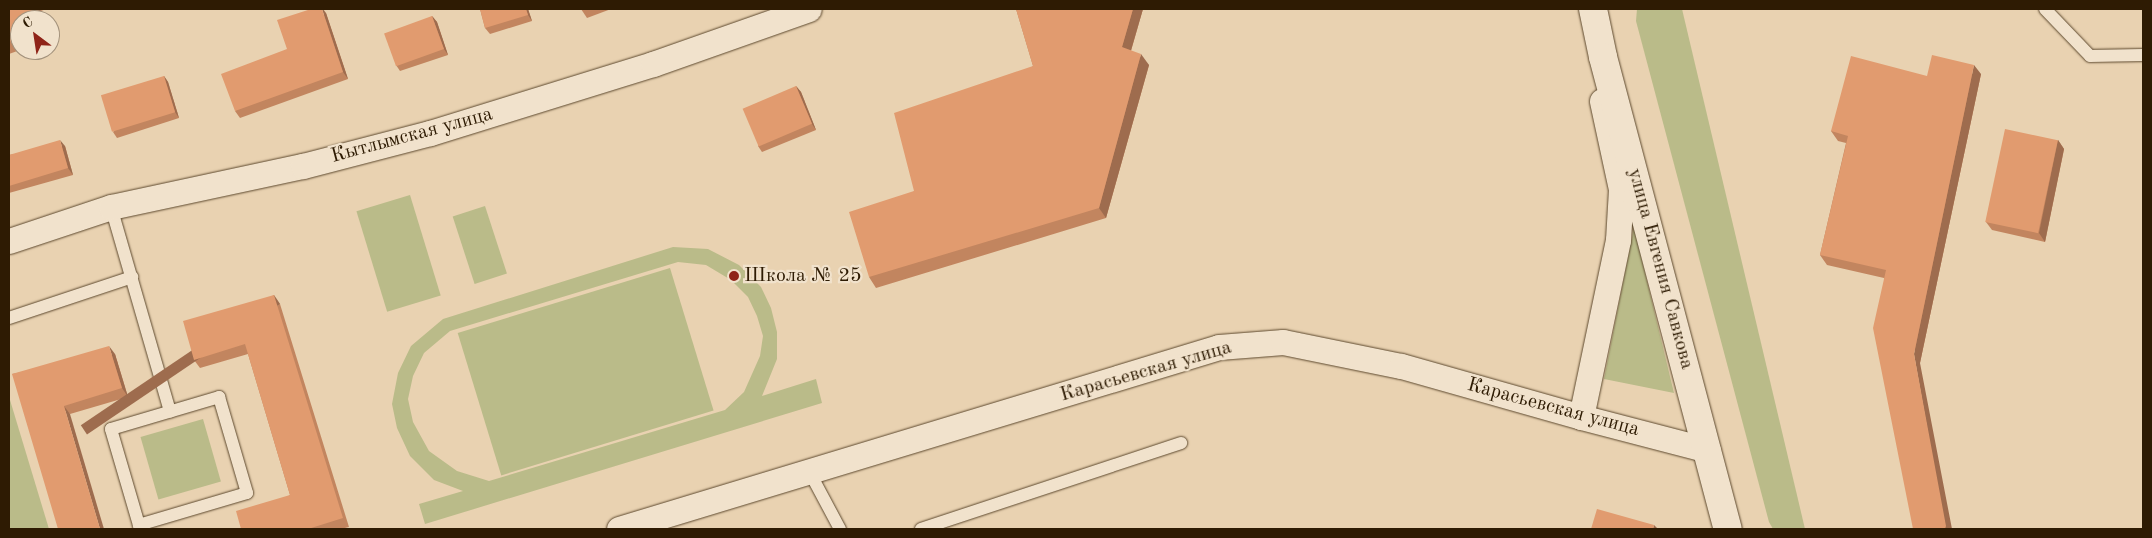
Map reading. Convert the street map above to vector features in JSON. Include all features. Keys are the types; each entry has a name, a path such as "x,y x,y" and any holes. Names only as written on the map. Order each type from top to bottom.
{"main road":[{"name":"улица Евгения Савкова","path":"1593,9 1603,57 1728,529"}],"street":[{"name":"Кытлымская улица","path":"9,242 111,207 303,166 430,133 653,64 809,9"},
{"path":"1581,417 1618,240 1621,189 1598,80 1603,57"},
{"name":"Карасьевская улица","path":"619,529 808,470 1219,347 1283,342 1401,366 1581,417 1708,450"}],"lane":[{"path":"2045,9 2090,56 2143,55"},
{"path":"111,207 170,412"},
{"path":"9,318 132,277"},
{"path":"220,397 247,493 139,525 111,429 170,412 220,397"},
{"path":"921,529 1181,443"},
{"path":"808,470 840,529"}],"green space":[{"path":"1637,9 1682,9 1805,529 1773,529 1769,522 1636,21"},
{"path":"410,195 441,295 387,312 356,211"},
{"path":"485,206 507,274 475,284 453,217"},
{"path":"1634,227 1674,393 1604,379"},
{"path":"673,247 708,249 739,265 761,287 771,308 777,332 777,359 762,396 816,379 822,403 425,524 419,504 463,491 434,480 410,456 397,428 392,404 398,373 411,346 443,319","holes":["678,262 706,265 731,280 748,297 757,316 763,336 760,356 744,392 725,410 489,481 457,471 429,451 413,422 408,399 413,376 424,353 450,331"]},
{"path":"670,268 714,410 501,475 458,333"},
{"path":"10,400 49,529 9,529"},
{"path":"203,419 221,481 158,499 141,437"}],"building":[{"path":"9,9 37,9 10,10 9,42"},
{"path":"311,9 322,9 343,72 235,111 221,74 287,49 277,20"},
{"path":"480,9 526,9 528,15 485,28"},
{"path":"1016,9 1133,9 1122,47 1141,54 1099,208 869,277 849,212 914,191 894,113 1033,66"},
{"path":"432,16 444,49 396,66 384,33"},
{"path":"1932,55 1974,65 1914,354 1946,526 1945,529 1913,529 1873,328 1886,270 1820,255 1848,136 1831,131 1851,56 1927,76"},
{"path":"164,76 175,112 112,132 101,95"},
{"path":"796,86 812,124 759,146 743,109"},
{"path":"2005,129 2058,140 2038,233 1985,222"},
{"path":"60,140 68,168 9,186 9,155"},
{"path":"274,295 343,518 308,529 241,529 236,511 290,495 245,344 194,360 183,321"},
{"path":"109,346 122,388 64,406 100,529 58,529 12,374"},
{"path":"1597,509 1654,525 1653,529 1591,529"}],"place":[{"name":"Школа № 25","path":"734,276"}]}
